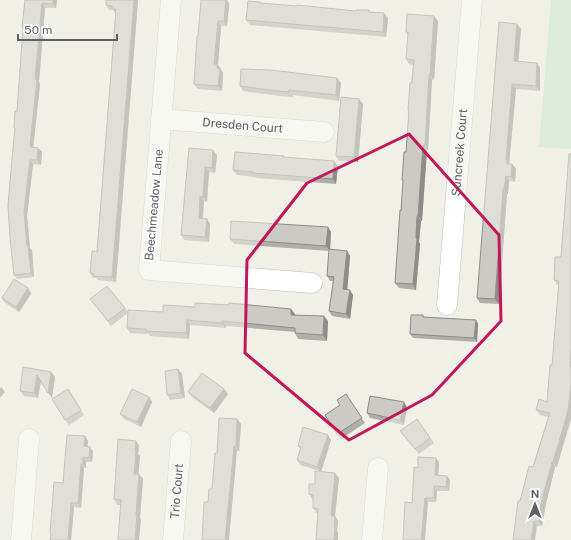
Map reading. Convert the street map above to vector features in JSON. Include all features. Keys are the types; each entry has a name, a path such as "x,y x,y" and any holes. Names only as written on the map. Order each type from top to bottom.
{"street":[{"name":"Beechmeadow Lane","path":"171,0 149,270 312,283"},
{"name":"Suncreek Court","path":"447,305 472,0"},
{"name":"Dresden Court","path":"161,119 324,132"},
{"path":"21,540 29,439"},
{"name":"Trio Court","path":"173,540 181,441"},
{"path":"372,540 378,468"}],"highlighted area":[{"path":"409,134 499,235 501,321 432,395 349,440 245,353 247,260 307,183"}],"green space":[{"path":"551,0 571,0 571,149 539,147"}],"building":[{"path":"25,0 53,0 53,4 42,3 35,79 37,80 30,145 31,147 38,148 37,160 30,160 24,212 31,273 14,275 8,205 15,128 15,111 17,111"},
{"path":"106,0 134,0 112,277 94,276 94,274 90,273 92,251 97,252 116,9 112,9 112,6 106,5"},
{"path":"201,0 226,0 224,21 218,21 214,64 217,64 217,68 220,68 218,86 194,84"},
{"path":"248,1 356,11 369,10 369,12 384,13 383,32 246,20"},
{"path":"407,14 434,16 425,145 423,145 417,216 417,239 413,284 395,283 404,152 406,152 410,83 412,83 414,60 406,59 408,32 406,32"},
{"path":"499,22 517,24 514,61 537,63 536,86 512,84 506,160 507,164 512,164 511,177 506,176 503,189 495,299 477,298"},
{"path":"241,69 271,70 337,78 336,95 289,90 289,92 277,91 240,86"},
{"path":"341,97 359,99 354,157 336,156"},
{"path":"189,148 213,150 212,168 205,167 203,197 200,196 199,218 207,219 205,237 181,235"},
{"path":"235,152 334,161 333,179 252,173 253,172 233,170"},
{"path":"569,154 571,154 571,383 568,411 541,503 539,521 534,521 531,540 513,540 518,501 520,501 529,466 533,467 550,413 536,410 539,399 547,402 550,365 552,365 559,281 554,280 555,257 561,257"},
{"path":"231,221 328,227 326,246 230,239"},
{"path":"329,249 347,251 343,289 350,290 346,314 329,311 334,277 327,276"},
{"path":"14,279 28,288 16,307 2,298"},
{"path":"107,286 125,308 108,321 90,299"},
{"path":"195,303 229,305 229,303 291,309 291,315 324,316 323,335 295,333 295,328 222,321 222,323 187,320 186,333 146,331 146,329 127,328 128,310 163,312 163,305 195,307"},
{"path":"411,315 476,320 474,338 410,334"},
{"path":"23,367 51,372 48,393 37,375 34,393 20,391"},
{"path":"178,369 181,393 167,395 165,371"},
{"path":"202,373 224,389 210,408 188,392"},
{"path":"68,389 81,410 65,420 52,399"},
{"path":"132,389 149,397 137,422 120,414"},
{"path":"346,394 362,418 337,434 325,415 340,405 337,400"},
{"path":"370,396 404,402 400,420 367,413"},
{"path":"219,418 237,419 236,446 234,446 225,540 202,540 204,502 208,502 209,489 212,489 215,453 217,453"},
{"path":"417,419 430,438 415,449 400,431"},
{"path":"303,427 328,435 317,467 297,460 301,447 298,446"},
{"path":"67,435 85,436 84,446 90,447 89,458 83,457 83,464 81,464 78,503 71,503 68,540 50,540 54,482 63,483"},
{"path":"118,439 136,441 134,474 139,474 135,540 118,540 121,500 114,499"},
{"path":"418,457 436,458 435,475 447,476 446,487 434,486 434,498 425,498 421,540 403,540 405,502 412,503 414,467 418,468"},
{"path":"315,471 335,473 331,516 335,516 334,540 316,540 318,509 313,508 313,495 309,494 309,484 315,484"}]}
